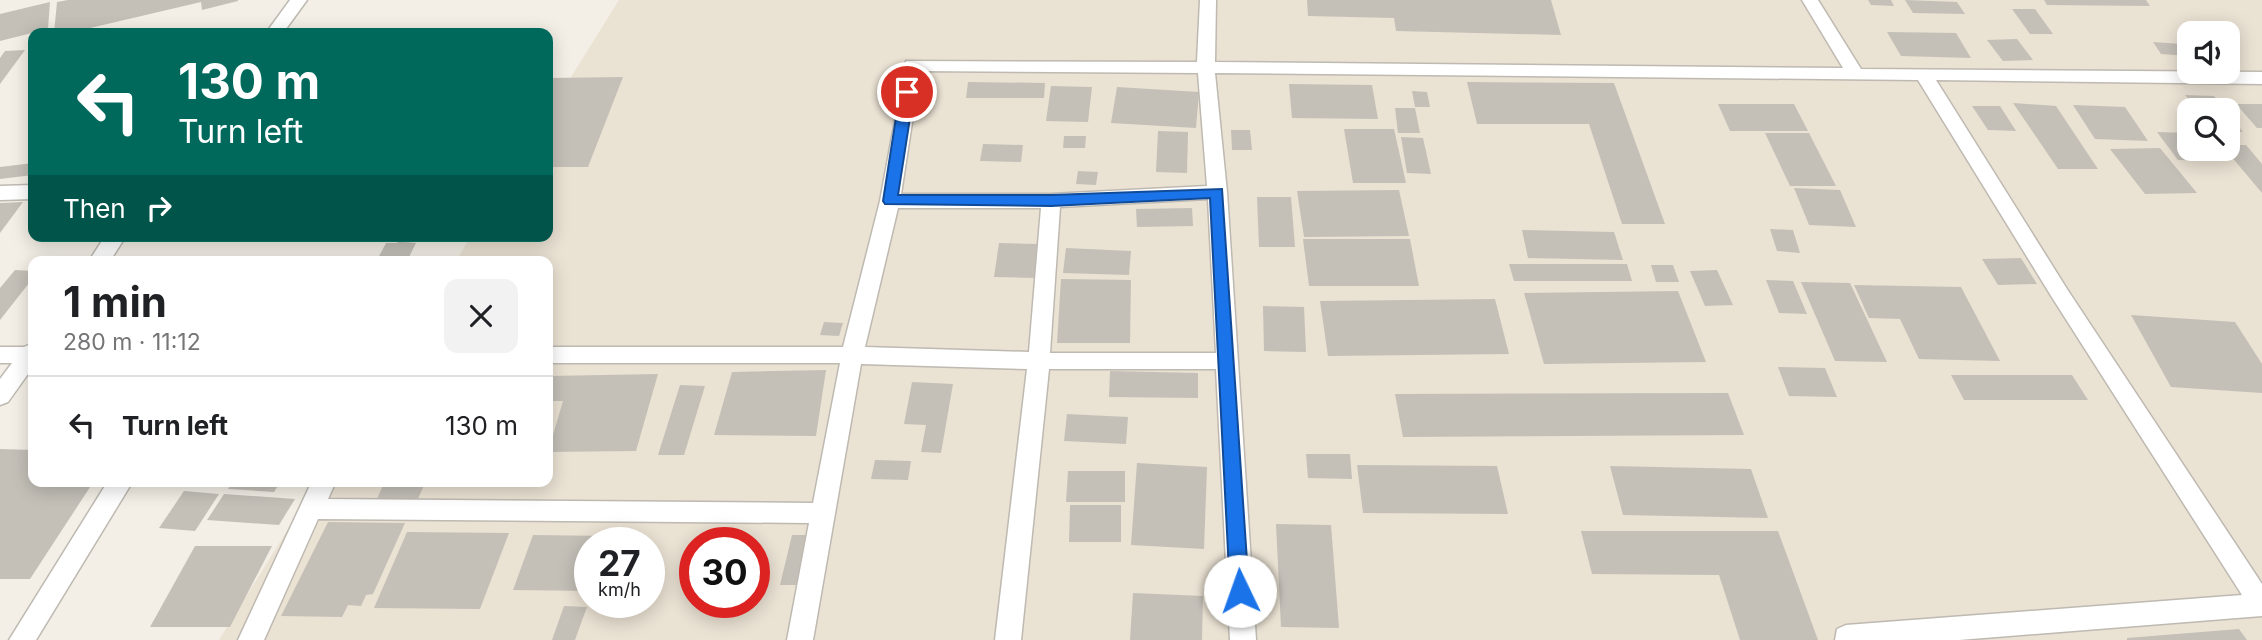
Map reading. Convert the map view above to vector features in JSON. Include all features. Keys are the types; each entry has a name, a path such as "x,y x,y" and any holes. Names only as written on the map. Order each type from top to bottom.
{"street":[{"path":"278,28 299,0"},
{"path":"1208,0 1206,68 1217,192 1243,640"},
{"path":"1810,0 1855,73"},
{"path":"800,640 852,355 890,201 912,65 2262,78"},
{"path":"1846,638 2262,605 2060,294 1924,75"},
{"path":"0,193 28,192"},
{"path":"890,201 1051,201 1217,192"},
{"path":"1008,640 1039,361 1051,201"},
{"path":"0,355 28,354"},
{"path":"553,355 852,355 1039,361 1227,361"},
{"path":"0,396 28,359"},
{"path":"22,640 117,487"},
{"path":"251,640 321,487"},
{"path":"310,509 822,513"}],"shaded area":[{"path":"619,0 2262,0 2262,640 219,640 314,487 553,487 553,256 459,256 467,242 553,242 553,106"}],"building":[{"path":"238,0 202,10 201,2 90,28 54,28 57,2"},
{"path":"1307,0 1551,0 1561,35 1396,31 1394,18 1308,16"},
{"path":"1868,0 1891,0 1894,6 1871,5"},
{"path":"1905,0 1957,2 1965,14 1913,13"},
{"path":"2044,0 2146,0 2150,6 2047,5"},
{"path":"50,2 48,28 28,28 28,34 0,41 0,14"},
{"path":"2012,9 2035,9 2053,34 2030,34"},
{"path":"1887,32 1956,33 1971,58 1901,56"},
{"path":"2017,39 2033,60 2003,61 1987,40"},
{"path":"2153,42 2177,44 2177,55 2161,54"},
{"path":"25,50 0,84 0,58 5,51"},
{"path":"623,77 588,167 553,167 553,78"},
{"path":"968,82 1045,83 1044,98 966,98"},
{"path":"1467,82 1614,83 1665,224 1622,224 1589,124 1477,124"},
{"path":"1289,84 1372,85 1378,119 1292,118"},
{"path":"1051,86 1092,87 1088,122 1046,121"},
{"path":"1117,87 1199,92 1196,128 1111,123"},
{"path":"1412,91 1427,92 1430,107 1415,107"},
{"path":"2185,95 2216,98 2187,98"},
{"path":"2013,103 2056,106 2098,169 2058,169"},
{"path":"1718,104 1794,104 1808,131 1730,131"},
{"path":"2240,104 2262,104 2262,128 2257,128 2240,109"},
{"path":"2073,105 2125,107 2148,141 2095,139"},
{"path":"1972,106 2000,106 2016,131 1988,130"},
{"path":"1395,108 1415,108 1420,133 1398,133"},
{"path":"1344,129 1394,129 1406,183 1353,183"},
{"path":"1231,130 1250,130 1252,150 1232,150"},
{"path":"1158,131 1188,132 1187,173 1156,172"},
{"path":"2157,132 2177,133 2177,159"},
{"path":"1765,133 1809,133 1836,186 1790,186"},
{"path":"1064,136 1086,136 1085,148 1063,148"},
{"path":"1401,137 1423,138 1431,174 1407,173"},
{"path":"983,144 1023,145 1021,162 980,161"},
{"path":"2240,145 2246,145 2262,164 2262,193 2235,161 2240,161"},
{"path":"2160,148 2197,193 2145,194 2110,149"},
{"path":"28,164 28,176 0,179 0,167"},
{"path":"1078,171 1098,172 1096,185 1076,184"},
{"path":"1794,188 1840,190 1856,227 1809,225"},
{"path":"1399,190 1409,236 1304,237 1297,191"},
{"path":"1257,197 1291,197 1295,247 1259,247"},
{"path":"23,202 0,233 0,203"},
{"path":"1192,208 1193,226 1137,227 1136,209"},
{"path":"1770,229 1793,230 1800,253 1777,251"},
{"path":"1522,230 1614,232 1623,260 1528,258"},
{"path":"1303,239 1410,239 1419,286 1309,286"},
{"path":"386,243 416,243 410,256 379,256"},
{"path":"999,243 1039,244 1034,278 994,277"},
{"path":"1066,248 1131,251 1129,275 1063,273"},
{"path":"2021,258 2037,284 1998,285 1982,259"},
{"path":"1509,264 1627,264 1632,281 1514,281"},
{"path":"1651,265 1673,265 1679,282 1656,282"},
{"path":"15,270 28,271 28,284 0,320 0,288"},
{"path":"1717,270 1733,305 1705,306 1690,271"},
{"path":"1061,279 1131,280 1130,343 1057,343"},
{"path":"1766,280 1793,281 1807,314 1779,313"},
{"path":"1801,282 1850,283 1887,362 1835,361"},
{"path":"1854,285 1961,287 2000,361 1919,359 1900,319 1869,318"},
{"path":"1678,291 1706,362 1544,364 1524,293"},
{"path":"1495,299 1509,354 1328,356 1320,301"},
{"path":"1263,306 1304,307 1306,352 1264,351"},
{"path":"2131,315 2235,322 2262,364 2262,393 2171,387"},
{"path":"824,322 843,323 839,336 820,335"},
{"path":"1778,367 1825,368 1837,397 1789,396"},
{"path":"826,370 816,436 714,435 732,372"},
{"path":"1110,371 1198,373 1198,398 1109,397"},
{"path":"658,374 636,451 553,452 553,435 563,401 553,401 553,376"},
{"path":"1951,375 2072,375 2088,400 1964,400"},
{"path":"912,382 953,384 941,453 921,452 926,425 904,424"},
{"path":"680,385 705,386 684,455 658,455"},
{"path":"1728,393 1744,435 1403,437 1395,394"},
{"path":"1067,414 1128,417 1126,444 1064,441"},
{"path":"0,449 28,450 28,487 90,487 30,579 0,579"},
{"path":"1306,454 1350,454 1352,479 1308,478"},
{"path":"875,460 911,461 908,480 871,479"},
{"path":"1137,463 1207,467 1204,549 1131,545"},
{"path":"1357,465 1497,466 1508,514 1363,513"},
{"path":"1610,466 1751,469 1768,518 1623,515"},
{"path":"1068,471 1125,471 1125,502 1066,502"},
{"path":"229,487 277,487 274,492 228,489"},
{"path":"382,487 423,487 416,503 375,503"},
{"path":"184,491 219,494 195,531 159,528"},
{"path":"224,494 295,499 279,525 207,520"},
{"path":"1070,505 1121,505 1121,542 1069,542"},
{"path":"328,522 405,523 373,594 366,595 361,606 348,605 342,617 281,616"},
{"path":"1276,524 1331,525 1339,628 1281,627"},
{"path":"1581,531 1778,531 1818,640 1740,640 1719,575 1592,574"},
{"path":"407,532 509,533 480,609 374,608"},
{"path":"533,535 574,536 574,591 513,590"},
{"path":"792,535 815,535 804,585 780,585"},
{"path":"195,546 272,546 230,627 150,627"},
{"path":"1133,593 1203,596 1202,640 1130,640"},
{"path":"564,606 574,606 574,618 583,618 575,640 552,640"},
{"path":"2239,629 2247,640 2127,640 2127,638"}],"route":[{"path":"907,92 890,201 1051,201 1217,192 1240,591"}]}
